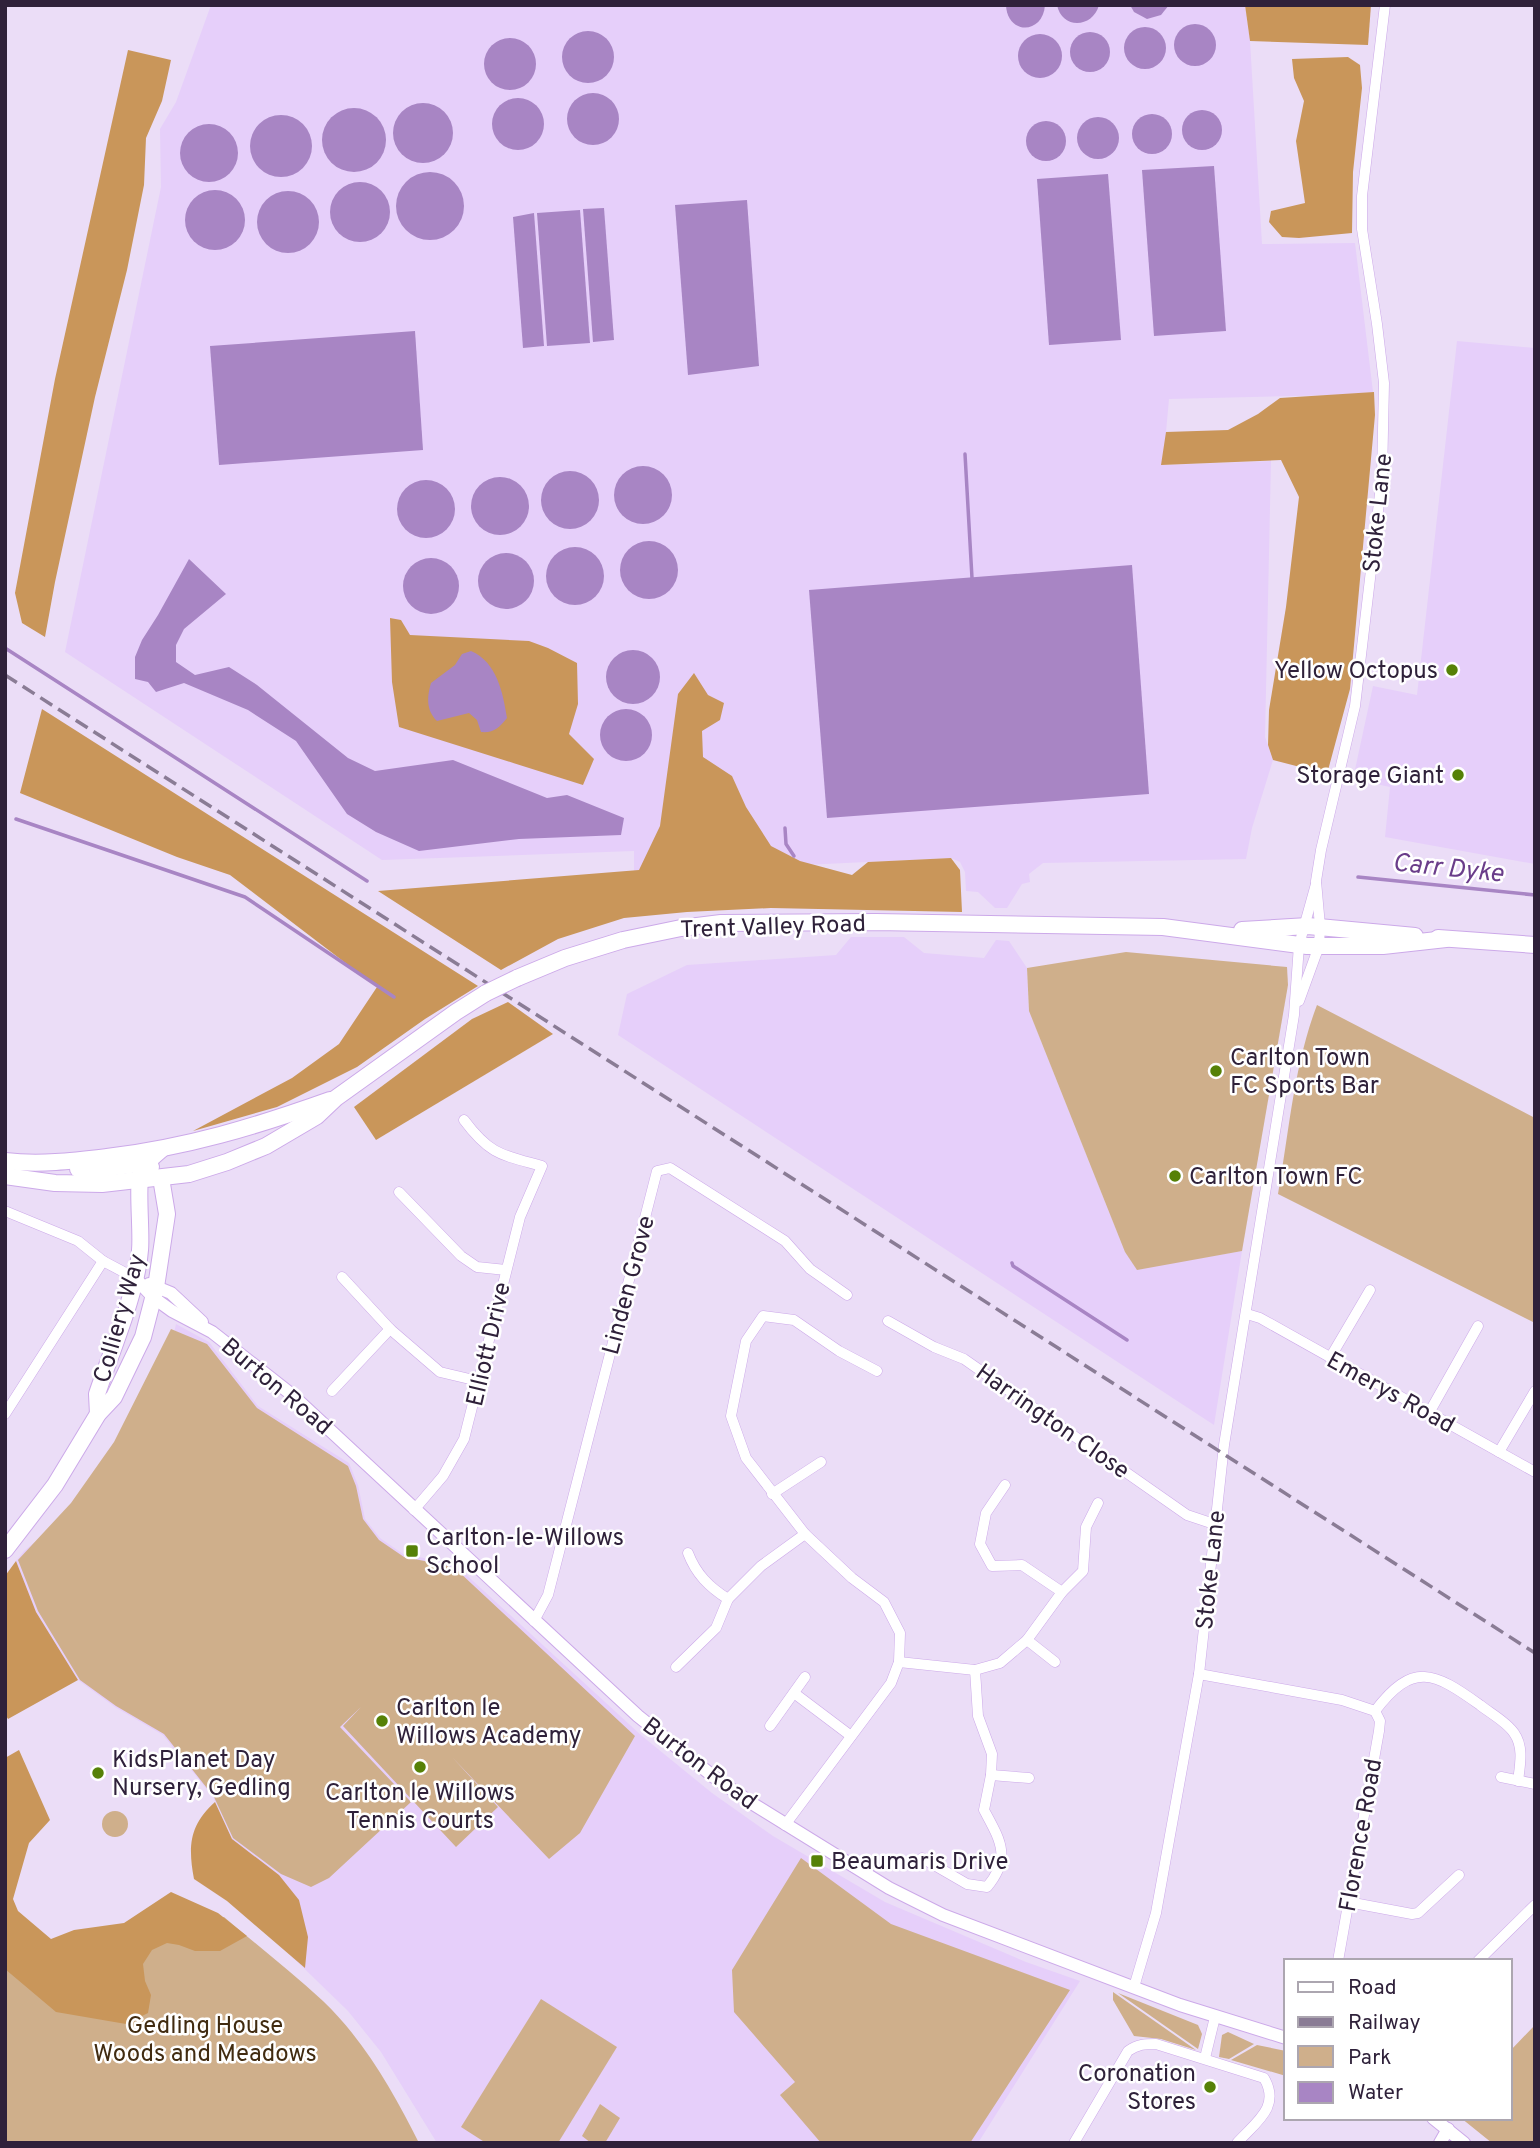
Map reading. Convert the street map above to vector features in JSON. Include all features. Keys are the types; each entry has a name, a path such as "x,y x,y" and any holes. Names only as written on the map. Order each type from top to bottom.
{"main road":[{"name":"Trent Valley Road","path":"5,1176 54,1183 102,1184 138,1181 189,1174 266,1146 317,1116 336,1098 486,993 565,958 623,940 681,928 721,923 896,922 1163,927 1319,946 1383,946 1446,939"},
{"name":"Trent Valley Road","path":"1212,932 1320,926 1535,945"},
{"name":"Trent Valley Road","path":"5,1161 63,1163 161,1150 257,1126 336,1098"},
{"path":"138,1181 146,1163 161,1150"},
{"path":"45,1163 57,1169 99,1170 146,1163"},
{"path":"146,1163 161,1178"},
{"name":"Colliery Way","path":"5,1550 55,1485 98,1413 114,1397 143,1337 155,1292 167,1214 161,1178"},
{"name":"Colliery Way","path":"98,1413 97,1394 135,1278 140,1253 138,1181"}],"street":[{"name":"Stoke Lane","path":"1133,1987 1156,1913 1199,1674 1224,1445 1294,1014 1319,946 1316,884 1321,850 1355,706 1382,477 1384,383 1362,229 1362,197 1385,5"},
{"path":"1294,1014 1299,945 1316,884"},
{"name":"Elliott Drive","path":"414,1510 443,1476 464,1439 520,1216 542,1166 499,1154 480,1142 464,1120"},
{"name":"Linden Grove","path":"534,1621 548,1595 657,1171 670,1168 785,1241 810,1269 847,1295"},
{"path":"399,1192 461,1256 477,1266 506,1270"},
{"name":"Burton Road","path":"5,1211 78,1241 103,1261 155,1292 171,1293 212,1332 300,1402 638,1716 714,1777 785,1825 889,1888 943,1915 1215,2017 1284,2037"},
{"path":"5,1414 103,1261"},
{"path":"342,1277 390,1329 440,1373 478,1381"},
{"path":"1330,1358 1370,1290"},
{"name":"Emerys Road","path":"1247,1314 1260,1318 1535,1472"},
{"path":"785,1825 891,1683 899,1662 900,1633 884,1602 852,1578 805,1534 772,1494 746,1458 731,1416 747,1341 763,1316 794,1320 877,1371"},
{"name":"Harrington Close","path":"888,1321 934,1347 964,1359 1186,1515 1214,1524"},
{"path":"1429,1413 1478,1326"},
{"path":"332,1391 390,1329"},
{"path":"1499,1452 1535,1391"},
{"path":"772,1494 821,1462"},
{"path":"1005,1485 986,1513 980,1544 992,1566 1022,1566 1062,1592"},
{"path":"899,1662 975,1670 1000,1663 1027,1640 1062,1592 1083,1572 1086,1527 1098,1503"},
{"path":"676,1667 716,1628 728,1599 761,1566 805,1534"},
{"path":"688,1553 695,1570 713,1589 728,1599"},
{"path":"680,1570 692,1564"},
{"path":"1027,1640 1055,1662"},
{"path":"922,1858 967,1884 987,1888 999,1873 1002,1843 984,1810 992,1754 978,1716 975,1670"},
{"path":"1199,1674 1342,1700 1375,1711 1402,1681 1415,1677 1441,1682 1466,1696 1514,1732 1521,1749 1518,1781"},
{"path":"770,1726 805,1677"},
{"path":"794,1693 851,1736"},
{"name":"Florence Road","path":"1338,1959 1379,1731 1380,1721 1375,1711"},
{"path":"991,1775 1029,1778"},
{"path":"1501,1777 1535,1784"},
{"path":"1348,1902 1404,1913 1418,1913 1459,1875"},
{"path":"1480,1959 1535,1905"},
{"path":"1205,2058 1215,2017"},
{"path":"1074,2143 1128,2051 1136,2045 1156,2044 1259,2075 1269,2087 1269,2106 1237,2143"},
{"path":"1436,2120 1464,2143"},
{"path":"1440,2143 1448,2129"}],"shaded area":[{"path":"211,5 1245,5 1250,41 1262,244 1355,243 1373,392 1169,399 1163,465 1271,461 1265,737 1273,760 1252,828 1246,859 1043,863 1029,874 1030,882 1022,884 1007,908 995,908 978,892 966,891 965,872 960,862 951,858 634,873 634,851 382,860 65,652 161,187 160,129 176,102"},
{"path":"1245,5 1371,5 1368,45 1250,41"},
{"path":"128,50 171,60 162,101 146,138 144,185 127,270 95,397 45,637 22,623 15,593 55,379"},
{"path":"1348,57 1360,65 1362,88 1353,172 1352,233 1282,237 1269,222 1271,211 1305,203 1296,141 1304,101 1294,78 1292,59"},
{"path":"1457,341 1535,348 1535,864 1385,837 1390,787 1353,779 1373,686 1417,695"},
{"path":"1374,392 1375,415 1350,689 1327,774 1273,760 1268,745 1269,710 1286,607 1299,497 1281,460 1161,465 1166,432 1228,430 1280,398"},
{"path":"390,618 401,620 410,635 529,641 577,663 578,704 569,734 594,759 583,785 399,727 392,682"},
{"path":"694,673 708,695 724,703 720,720 702,731 703,757 732,776 746,807 771,846 800,861 852,875 868,862 951,858 960,870 962,912 771,908 624,918 558,939 501,970 378,891 639,870 660,826 678,694"},
{"path":"42,709 478,986 357,1067 277,1107 193,1131 292,1078 339,1044 377,987 230,875 177,857 20,793"},
{"path":"851,937 904,937 924,953 984,958 996,940 1009,941 1027,968 1029,1011 1125,1252 1137,1269 1242,1251 1214,1425 618,1035 627,994 687,965 836,955"},
{"path":"508,1002 553,1034 376,1140 354,1107 472,1019"},
{"name":"Carlton le Willows Academy","path":"176,1324 209,1342 258,1406 349,1463 358,1485 365,1519 380,1538 403,1554 445,1562 460,1569 642,1736 712,1793 773,1836 885,1902 1026,1962 1080,1981 978,2143 437,2143 381,2052 348,2011 282,1947 213,1797 163,1735 115,1707 78,1680 36,1612 16,1561 24,1551 99,1489 166,1370"},
{"path":"16,1561 36,1612 78,1680 8,1719 5,1714 5,1576"},
{"path":"19,1750 50,1820 29,1843 13,1899 18,1911 51,1939 74,1930 124,1923 171,1892 218,1913 247,1936 220,1951 195,1951 167,1943 152,1950 143,1964 145,1981 151,1995 148,2013 126,2024 56,2012 5,1969 5,1758"},
{"path":"215,1802 232,1839 279,1875 299,1900 308,1937 305,1968 227,1901 194,1879 192,1837 200,1819"}],"green space":[{"name":"Carlton Town FC","path":"1126,952 1287,967 1288,985 1242,1251 1137,1270 1125,1252 1029,1011 1027,968"},
{"path":"1317,1005 1535,1118 1535,1323 1278,1194 1297,1075"},
{"path":"171,1329 207,1344 257,1408 348,1466 356,1486 363,1519 379,1540 404,1557 445,1565 458,1571 635,1736 580,1833 549,1859 452,1757 498,1807 456,1847 343,1726 361,1707 340,1727 411,1802 329,1878 311,1887 281,1874 233,1838 214,1797 164,1734 116,1706 80,1680 38,1611 18,1560 71,1503 114,1442"},
{"path":"115,1811 124,1815 128,1824 124,1833 115,1837 106,1833 102,1824 106,1815"},
{"path":"801,1858 891,1924 1070,1990 970,2143 821,2143 780,2095 795,2082 734,2012 732,1970"},
{"name":"Gedling House Woods and Meadows","path":"224,1917 338,2016 377,2068 419,2143 5,2143 5,1960 90,1975"},
{"path":"1113,1992 1196,2050 1161,2039 1134,2036 1113,2000"},
{"path":"1118,1993 1198,2025 1202,2034 1198,2049"},
{"path":"541,1999 617,2047 558,2143 486,2143 461,2127"},
{"path":"1535,2025 1535,2143 1492,2143 1463,2120 1512,2120 1512,2049"},
{"path":"1228,2032 1254,2044 1229,2059 1219,2057 1222,2035"},
{"path":"1257,2045 1284,2051 1284,2075 1231,2060"},
{"path":"600,2104 620,2118 605,2143 591,2143 582,2136"}],"water":[{"path":"1006,5 1045,5 1038,22 1025,28 1012,22"},
{"path":"1057,5 1099,5 1091,18 1078,23 1065,19"},
{"path":"1130,5 1169,5 1161,15 1147,19 1134,12"},
{"path":"1195,24 1210,30 1216,45 1210,60 1195,66 1180,60 1174,45 1180,30"},
{"path":"1145,27 1160,33 1166,48 1160,63 1145,69 1130,63 1124,48 1130,33"},
{"path":"588,31 607,38 614,57 607,76 588,83 569,76 562,57 569,38"},
{"path":"1090,32 1104,38 1110,52 1104,66 1090,72 1076,66 1070,52 1076,38"},
{"path":"1040,34 1055,41 1062,56 1055,71 1040,78 1025,71 1018,56 1025,41"},
{"path":"510,38 520,40 528,46 534,54 534,74 528,82 520,88 510,90 500,88 492,82 486,74 484,64 486,54 492,46 500,40"},
{"path":"593,93 612,100 619,119 612,138 593,145 574,138 567,119 574,100"},
{"path":"518,98 537,105 544,124 537,143 518,150 499,143 492,124 499,105"},
{"path":"417,103 429,103 448,116 453,133 451,145 440,158 429,163 417,163 398,150 393,139 393,127 406,108"},
{"path":"348,108 360,108 377,117 384,128 384,152 377,163 360,172 348,172 336,167 327,158 322,146 322,134 327,122 336,113"},
{"path":"1202,110 1210,111 1216,116 1221,122 1221,138 1216,144 1210,149 1202,150 1194,149 1188,144 1183,138 1182,130 1183,122 1188,116 1194,111"},
{"path":"1152,114 1166,120 1172,134 1166,148 1152,154 1138,148 1132,134 1138,120"},
{"path":"281,115 293,117 303,124 310,134 310,158 303,168 293,175 281,177 269,175 259,168 252,158 250,146 252,134 259,124 269,117"},
{"path":"1098,117 1113,123 1119,138 1113,153 1098,159 1083,153 1077,138 1083,123"},
{"path":"1046,121 1054,122 1060,127 1065,133 1065,149 1060,155 1054,160 1046,161 1038,160 1032,155 1027,149 1026,141 1027,133 1032,127 1038,122"},
{"path":"203,124 215,124 230,132 238,147 238,159 230,174 215,182 203,182 188,174 180,159 180,147 188,132"},
{"path":"1214,166 1226,331 1154,336 1142,170"},
{"path":"423,172 437,172 449,177 459,187 464,206 459,225 449,235 437,240 423,240 411,235 401,225 396,213 396,199 401,187 411,177"},
{"path":"1108,174 1121,340 1049,345 1037,179"},
{"path":"360,182 377,187 385,195 390,212 385,229 377,237 360,242 343,237 335,229 330,212 335,195 343,187"},
{"path":"209,190 221,190 240,203 245,220 243,232 232,245 221,250 209,250 190,237 185,226 185,214 198,195"},
{"path":"288,191 310,200 319,222 310,244 288,253 266,244 257,222 266,200"},
{"path":"747,200 759,366 688,375 675,205"},
{"path":"604,208 614,340 593,342 583,209"},
{"path":"580,210 590,343 547,346 537,213"},
{"path":"534,213 544,346 523,348 513,217"},
{"path":"415,331 423,450 219,465 210,346"},
{"path":"643,466 654,468 667,479 672,495 670,506 659,519 643,524 632,522 619,511 614,495 616,484 627,471"},
{"path":"564,471 576,471 591,479 599,494 599,506 591,521 576,529 564,529 549,521 541,506 541,494 549,479"},
{"path":"500,477 511,479 524,490 529,506 527,517 516,530 500,535 489,533 476,522 471,506 473,495 484,482"},
{"path":"426,480 442,485 450,493 455,509 450,525 442,533 426,538 410,533 402,525 397,509 402,493 410,485"},
{"path":"649,541 665,546 673,554 678,570 673,586 665,594 649,599 633,594 625,586 620,570 625,554 633,546"},
{"path":"575,547 586,549 599,560 604,576 602,587 591,600 575,605 564,603 551,592 546,576 548,565 559,552"},
{"path":"506,553 517,555 526,561 532,570 532,592 526,601 517,607 506,609 495,607 486,601 480,592 478,581 480,570 486,561 495,555"},
{"path":"431,558 442,560 451,566 457,575 457,597 451,606 442,612 431,614 420,612 411,606 405,597 403,586 405,575 411,566 420,560"},
{"path":"189,559 226,594 184,629 176,645 176,662 195,675 229,667 257,685 348,758 375,771 453,760 547,798 567,795 624,818 621,835 519,839 419,851 376,832 347,814 296,741 248,710 184,683 156,692 148,682 135,679 135,657 142,640"},
{"path":"1132,565 1149,794 827,818 809,590"},
{"path":"633,650 652,658 660,677 652,696 633,704 614,696 606,677 614,658"},
{"path":"471,651 493,670 503,699 507,718 499,727 489,732 481,732 477,720 469,713 437,721 429,708 431,683 455,665 462,654"},
{"path":"626,709 645,716 652,735 645,754 626,761 607,754 600,735 607,716"}],"waterway":[{"path":"965,454 972,578"},
{"path":"5,648 367,881"},
{"path":"16,819 245,897 394,997"},
{"path":"785,828 786,844 794,856"},
{"name":"Carr Dyke","path":"1358,877 1535,895"},
{"path":"1012,1263 1127,1340"}],"railway":[{"path":"5,675 1535,1653"}],"place":[{"name":"Yellow Octopus","path":"1452,670"},
{"name":"Storage Giant","path":"1458,775"},
{"name":"Carlton Town FC Sports Bar","path":"1216,1071"},
{"name":"Carlton Town FC","path":"1175,1176"},
{"name":"Carlton-le-Willows School","path":"412,1551"},
{"name":"Carlton le Willows Academy","path":"382,1721"},
{"name":"Carlton le Willows Tennis Courts","path":"420,1767"},
{"name":"KidsPlanet Day Nursery, Gedling","path":"98,1773"},
{"name":"Beaumaris Drive","path":"817,1861"},
{"name":"Coronation Stores","path":"1210,2087"}]}
